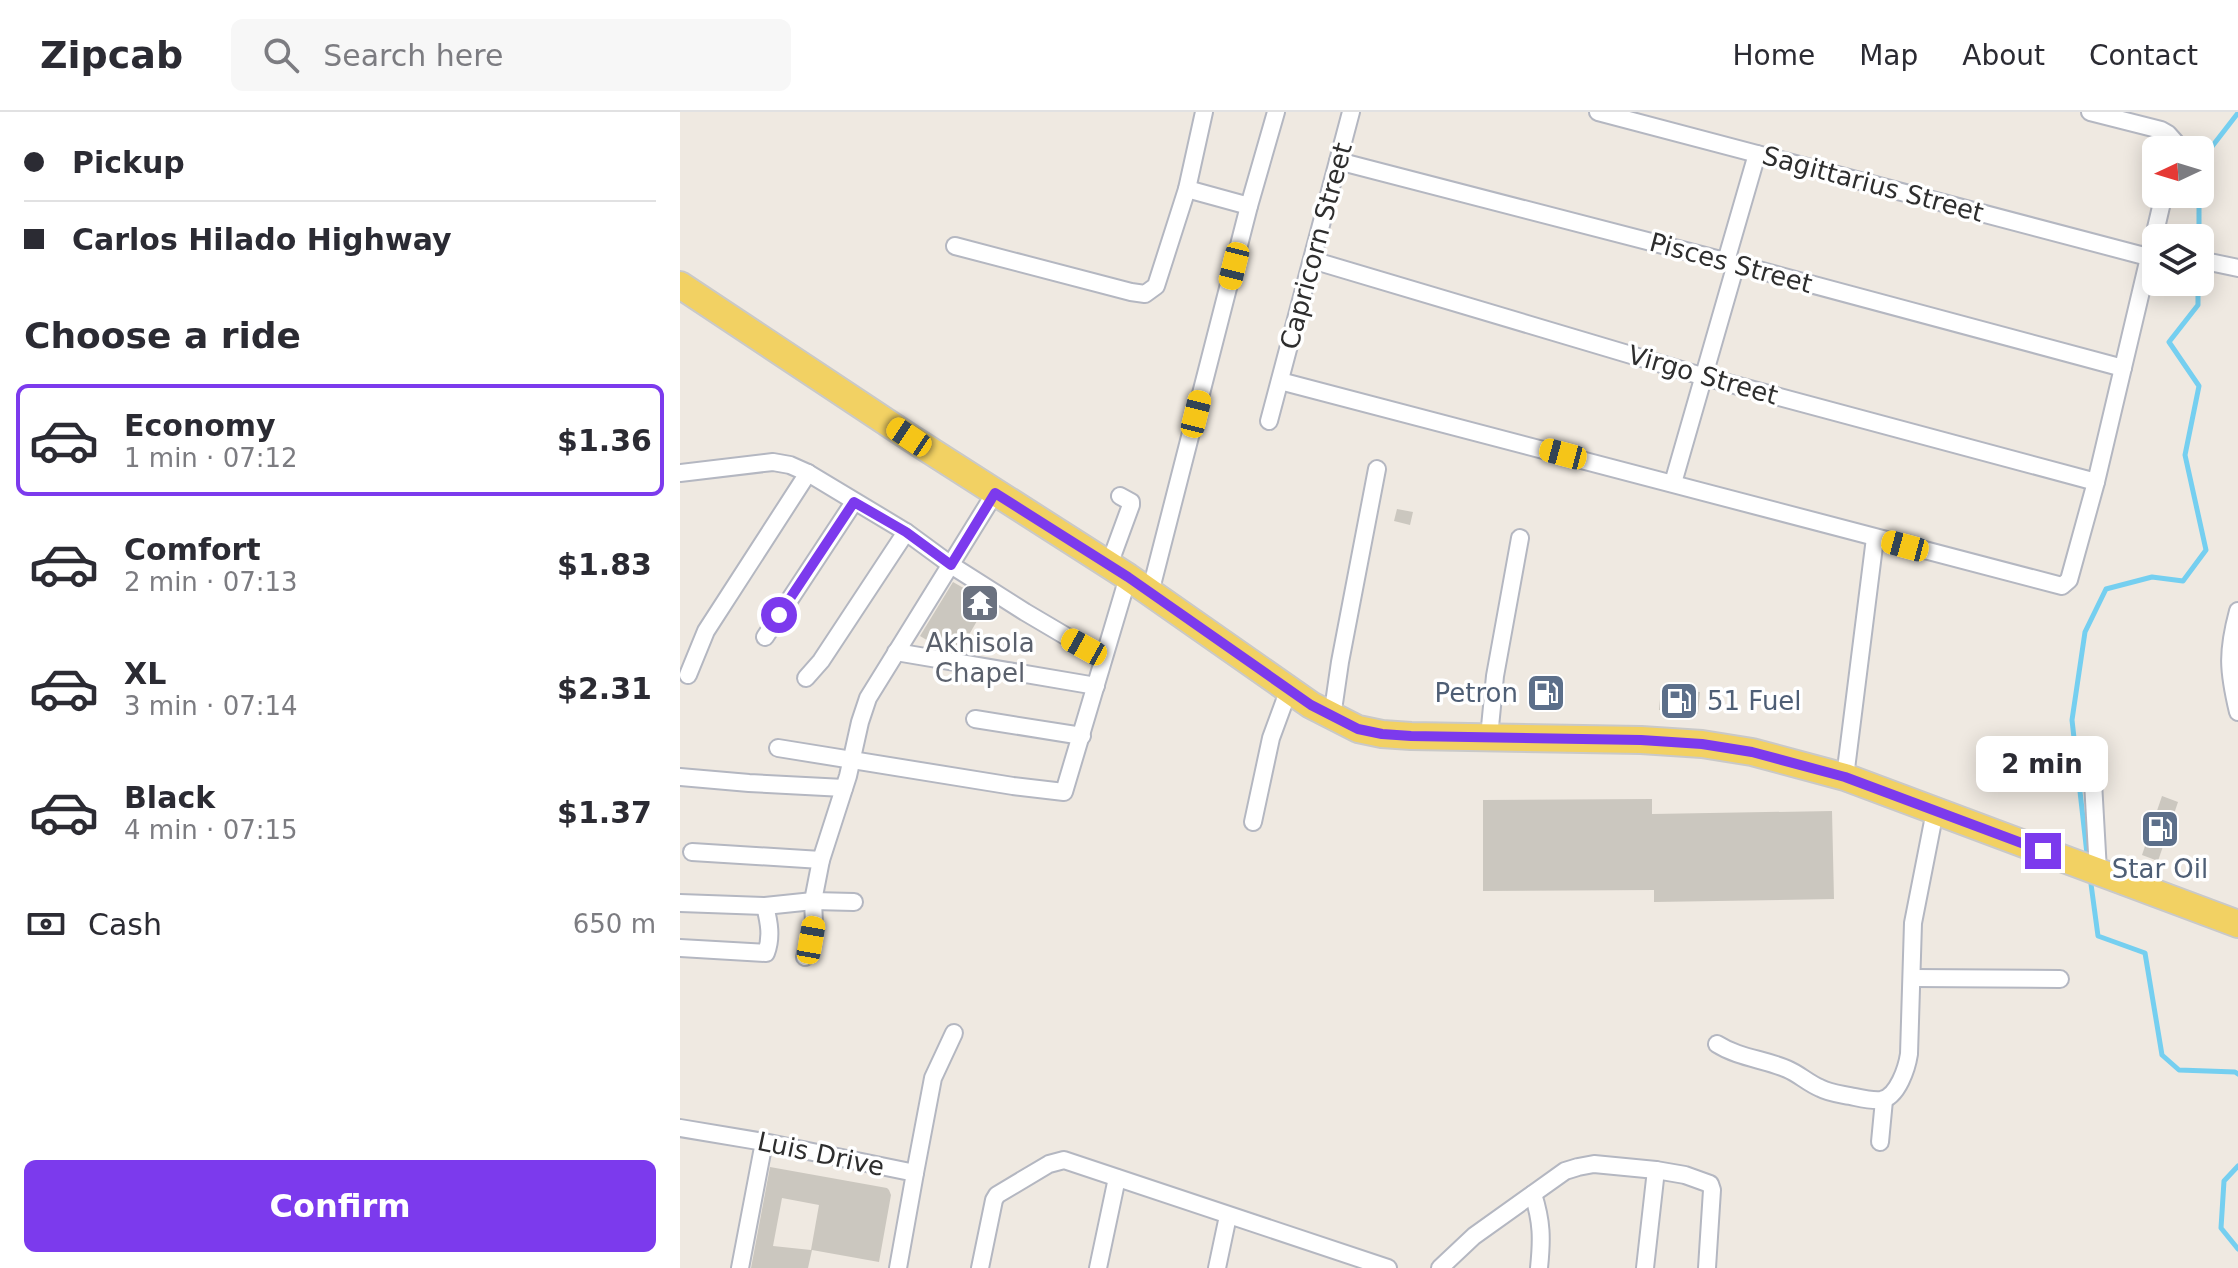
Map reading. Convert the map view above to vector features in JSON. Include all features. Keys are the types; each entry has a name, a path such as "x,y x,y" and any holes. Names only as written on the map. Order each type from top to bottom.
{"main road":[{"path":"680,285 1118,571 1289,689 1332,717 1358,729 1382,734 1641,740 1702,744 1752,752 1845,777 2238,924"}],"street":[{"path":"955,246 1145,294 1156,286 1187,189 1204,112"},
{"path":"1150,593 1276,112"},
{"name":"Capricorn Street","path":"1269,421 1351,112"},
{"name":"Sagittarius Street","path":"1598,112 1616,114 2142,254"},
{"path":"2090,112 2161,130 2169,136"},
{"path":"1673,483 1705,377 1757,154"},
{"name":"Pisces Street","path":"1338,161 1731,262 2123,368"},
{"path":"1187,189 1249,206"},
{"name":"Virgo Street","path":"1312,260 1705,377 2096,482"},
{"path":"2214,263 2238,268"},
{"path":"1280,381 2062,586 2069,580 2096,482 2142,295"},
{"path":"680,473 773,462 790,465 906,532 1038,621 1103,658"},
{"path":"1332,717 1377,469"},
{"path":"688,675 706,631 808,473"},
{"path":"805,957 814,923 813,901 821,860 868,698 995,493"},
{"path":"778,748 1061,793 1066,790 1103,658 1131,505 1120,496"},
{"path":"765,637 854,502"},
{"path":"806,678 821,661 906,532"},
{"path":"1489,737 1500,648 1520,538"},
{"path":"1845,777 1875,538"},
{"path":"2238,611 2229,645 2229,668 2238,712"},
{"path":"896,652 1096,686"},
{"path":"1253,822 1271,738 1289,689"},
{"path":"975,719 1082,736"},
{"path":"2088,752 2093,782 2098,871"},
{"path":"680,777 844,788"},
{"path":"1880,1142 1884,1100 1896,1087 1907,1065 1913,923 1935,811"},
{"path":"692,852 821,860"},
{"path":"680,903 765,906 813,901 854,902"},
{"path":"680,948 766,953 770,925 765,906"},
{"path":"1913,978 2060,979"},
{"path":"915,1173 933,1078 954,1033"},
{"path":"1717,1044 1729,1052 1787,1069 1828,1091 1884,1100"},
{"name":"Luis Drive","path":"680,1128 915,1173 898,1268"},
{"path":"740,1268 764,1142"},
{"path":"980,1268 994,1200 1002,1191 1049,1164 1064,1160 1388,1268"},
{"path":"1440,1268 1474,1236 1565,1171 1594,1164 1656,1170 1699,1179 1712,1187 1707,1268"},
{"path":"1645,1268 1656,1170"},
{"path":"1098,1268 1117,1178"},
{"path":"1533,1194 1542,1235 1539,1268"},
{"path":"1217,1268 1228,1216"},
{"path":"1330,1268 1332,1250"}],"building":[{"path":"1397,509 1413,512 1410,525 1394,521"},
{"path":"953,582 988,602 959,652 942,649 920,636"},
{"name":"Petron","path":"1538,675 1559,678 1554,710 1533,707"},
{"name":"51 Fuel","path":"1661,689 1700,692 1698,714 1659,710"},
{"name":"Star Oil","path":"2162,796 2178,802 2158,861 2142,855"},
{"path":"1652,799 1652,814 1832,811 1834,899 1654,902 1654,890 1483,891 1483,800"},
{"path":"770,1167 889,1190 891,1195 879,1262 812,1250 808,1268 751,1268","holes":["782,1198 819,1205 811,1250 773,1246"]}],"waterway":[{"path":"2214,144 2238,113"},
{"path":"2199,208 2199,224"},
{"path":"2087,854 2072,720 2085,632 2106,589 2152,577 2183,581 2206,550 2185,455 2199,386 2169,342 2198,305 2198,296"},
{"path":"2091,884 2098,936 2145,953 2162,1055 2179,1070 2238,1074"},
{"path":"2238,1166 2224,1181 2221,1228 2238,1249"}],"place":[{"name":"Akhisola Chapel","path":"980,603"},
{"name":"Petron","path":"1546,693"},
{"name":"51 Fuel","path":"1679,701"},
{"name":"Star Oil","path":"2160,829"}],"route":[{"path":"779,615 854,502 906,532 951,565 995,493 1128,577 1311,705 1358,729 1411,736 1641,740 1702,744 1752,752 1845,777 2043,851"}]}
